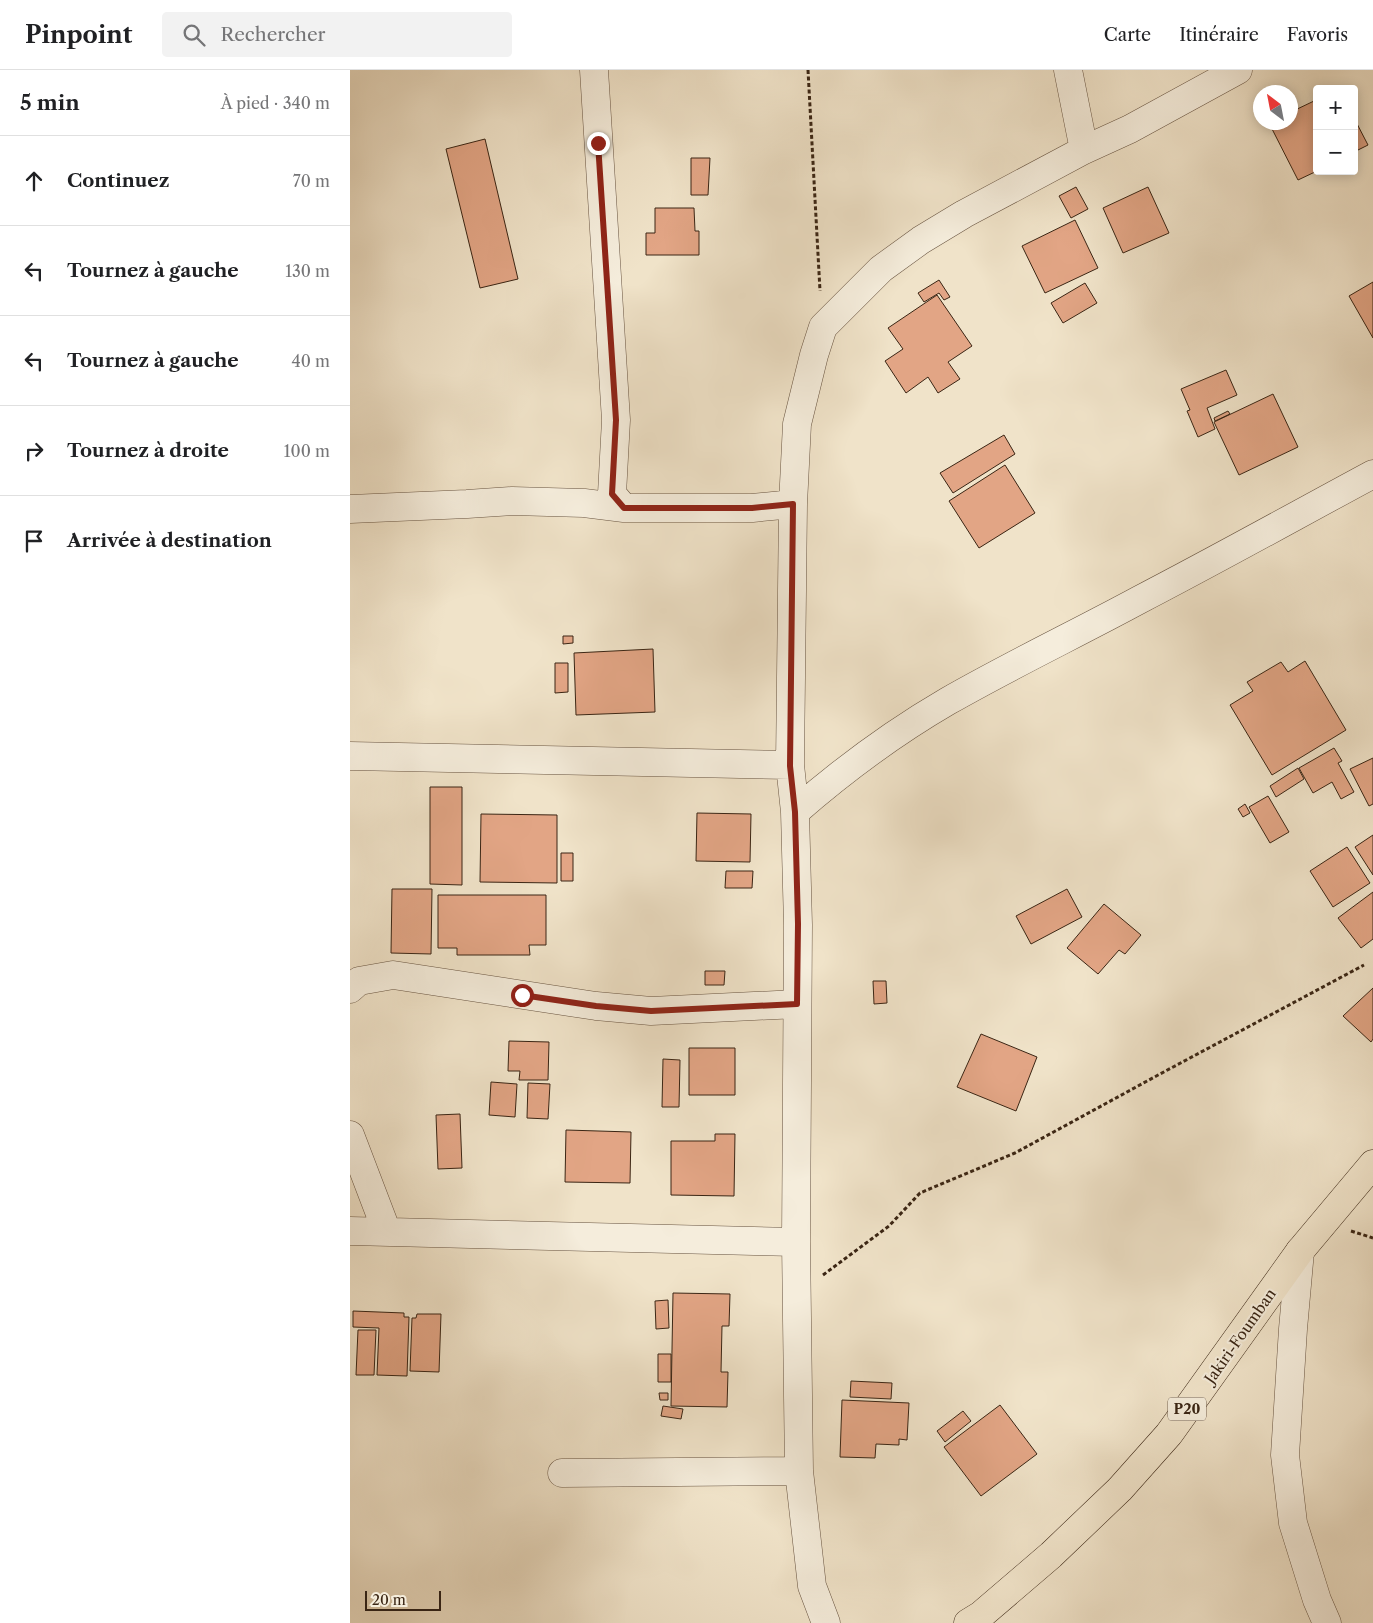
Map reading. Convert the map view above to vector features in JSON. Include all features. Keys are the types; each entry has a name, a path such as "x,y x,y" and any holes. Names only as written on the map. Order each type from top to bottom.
{"main road":[{"name":"Jakiri-Foumban","path":"968,1623 981,1615 1051,1555 1120,1489 1169,1434 1300,1251 1373,1164"}],"street":[{"path":"594,70 616,420 612,494 624,508"},
{"path":"1068,70 1084,150"},
{"path":"826,1623 812,1586 799,1471 796,1294 798,924 795,812 790,766 793,504 797,424 814,355 823,327 881,269 921,240 964,214 1084,150 1130,129 1238,70"},
{"path":"795,812 831,780 878,745 947,702 1021,661 1274,529 1373,474"},
{"path":"350,509 512,501 584,503 624,508 752,508 793,504"},
{"path":"350,756 790,766"},
{"path":"350,989 359,981 393,975 596,1006 651,1011 797,1004"},
{"path":"350,1135 387,1232"},
{"path":"350,1231 796,1242"},
{"path":"1300,1251 1293,1329 1286,1455 1293,1523 1317,1600 1327,1623"},
{"path":"562,1472 799,1471"}],"path":[{"path":"808,70 823,327"},
{"path":"796,1294 889,1226 920,1193 1015,1153 1364,965"}],"building":[{"path":"1313,101 1313,173 1298,180 1273,130 1298,130 1298,109"},
{"path":"1358,126 1368,145 1358,150"},
{"path":"485,139 518,279 480,288 446,149"},
{"path":"691,158 710,158 708,195 691,195"},
{"path":"1076,187 1088,209 1071,218 1059,196"},
{"path":"1148,187 1169,233 1123,253 1103,208"},
{"path":"655,208 694,208 695,231 699,231 699,255 646,255 646,233 655,233"},
{"path":"1075,220 1098,268 1045,293 1022,246"},
{"path":"939,280 950,297 944,300 939,293 924,302 918,293"},
{"path":"1373,282 1373,338 1349,296"},
{"path":"1085,283 1097,303 1063,323 1051,303"},
{"path":"937,295 972,346 948,362 960,379 938,393 928,377 906,393 885,361 903,349 888,328"},
{"path":"1226,370 1237,395 1207,408 1215,429 1198,437 1187,411 1190,410 1181,389"},
{"path":"1273,394 1298,447 1239,475 1214,422"},
{"path":"1228,411 1230,414 1215,421 1214,418"},
{"path":"1004,435 1015,454 953,493 940,473"},
{"path":"1005,465 1035,513 979,548 949,501"},
{"path":"563,636 573,636 573,643 563,644"},
{"path":"653,649 655,712 576,715 574,653"},
{"path":"1305,661 1346,730 1272,775 1230,705 1253,691 1247,682 1281,662 1288,672"},
{"path":"555,663 568,663 568,692 555,693"},
{"path":"1334,748 1342,761 1338,763 1354,792 1341,799 1332,782 1313,793 1299,768"},
{"path":"1373,758 1373,804 1369,806 1350,769"},
{"path":"1298,768 1304,779 1276,797 1270,786"},
{"path":"430,787 462,787 462,885 430,884"},
{"path":"1268,796 1289,832 1270,843 1249,807"},
{"path":"1245,804 1250,813 1243,817 1238,809"},
{"path":"697,813 751,814 750,862 696,861"},
{"path":"481,814 557,815 557,883 480,882"},
{"path":"1373,835 1373,875 1355,847"},
{"path":"1347,847 1370,883 1333,907 1310,871"},
{"path":"561,853 573,853 573,881 561,881"},
{"path":"726,871 753,871 752,888 725,888"},
{"path":"392,889 432,889 431,954 391,953"},
{"path":"1067,889 1082,917 1031,944 1016,916"},
{"path":"1373,892 1373,939 1361,948 1338,918"},
{"path":"438,895 546,895 546,945 529,945 530,955 457,955 457,948 438,948"},
{"path":"1104,904 1141,935 1125,954 1119,950 1098,974 1067,948"},
{"path":"705,971 725,971 724,985 705,985"},
{"path":"873,981 886,981 887,1003 874,1004"},
{"path":"1373,988 1373,1039 1371,1042 1343,1016"},
{"path":"981,1034 1037,1057 1016,1111 957,1087"},
{"path":"509,1041 549,1042 548,1080 519,1080 520,1071 508,1071"},
{"path":"689,1048 735,1048 735,1095 689,1095"},
{"path":"663,1059 680,1060 679,1107 662,1107"},
{"path":"491,1082 517,1084 515,1117 489,1115"},
{"path":"528,1083 550,1084 548,1119 527,1118"},
{"path":"460,1114 462,1168 438,1169 436,1115"},
{"path":"566,1130 631,1132 630,1183 565,1182"},
{"path":"715,1134 735,1134 734,1196 671,1195 671,1141 715,1141"},
{"path":"673,1293 730,1294 729,1326 722,1326 721,1372 728,1372 727,1407 671,1406"},
{"path":"668,1300 669,1328 656,1329 655,1301"},
{"path":"353,1311 404,1313 404,1317 409,1317 407,1376 377,1375 379,1328 353,1327"},
{"path":"417,1314 441,1314 439,1372 410,1371 412,1318 416,1318"},
{"path":"358,1330 376,1330 374,1375 356,1375"},
{"path":"658,1354 671,1354 671,1382 658,1382"},
{"path":"851,1381 892,1383 891,1399 850,1397"},
{"path":"659,1393 668,1393 668,1400 660,1400"},
{"path":"842,1400 909,1403 907,1440 899,1439 899,1445 876,1444 875,1458 840,1457"},
{"path":"1000,1405 1037,1454 981,1496 944,1447"},
{"path":"663,1406 683,1409 681,1419 661,1416"},
{"path":"963,1411 971,1421 945,1442 937,1431"}],"route":[{"path":"522,995 596,1006 651,1011 797,1004 798,924 795,812 790,766 793,504 752,508 624,508 612,494 616,420 598,143"}]}
